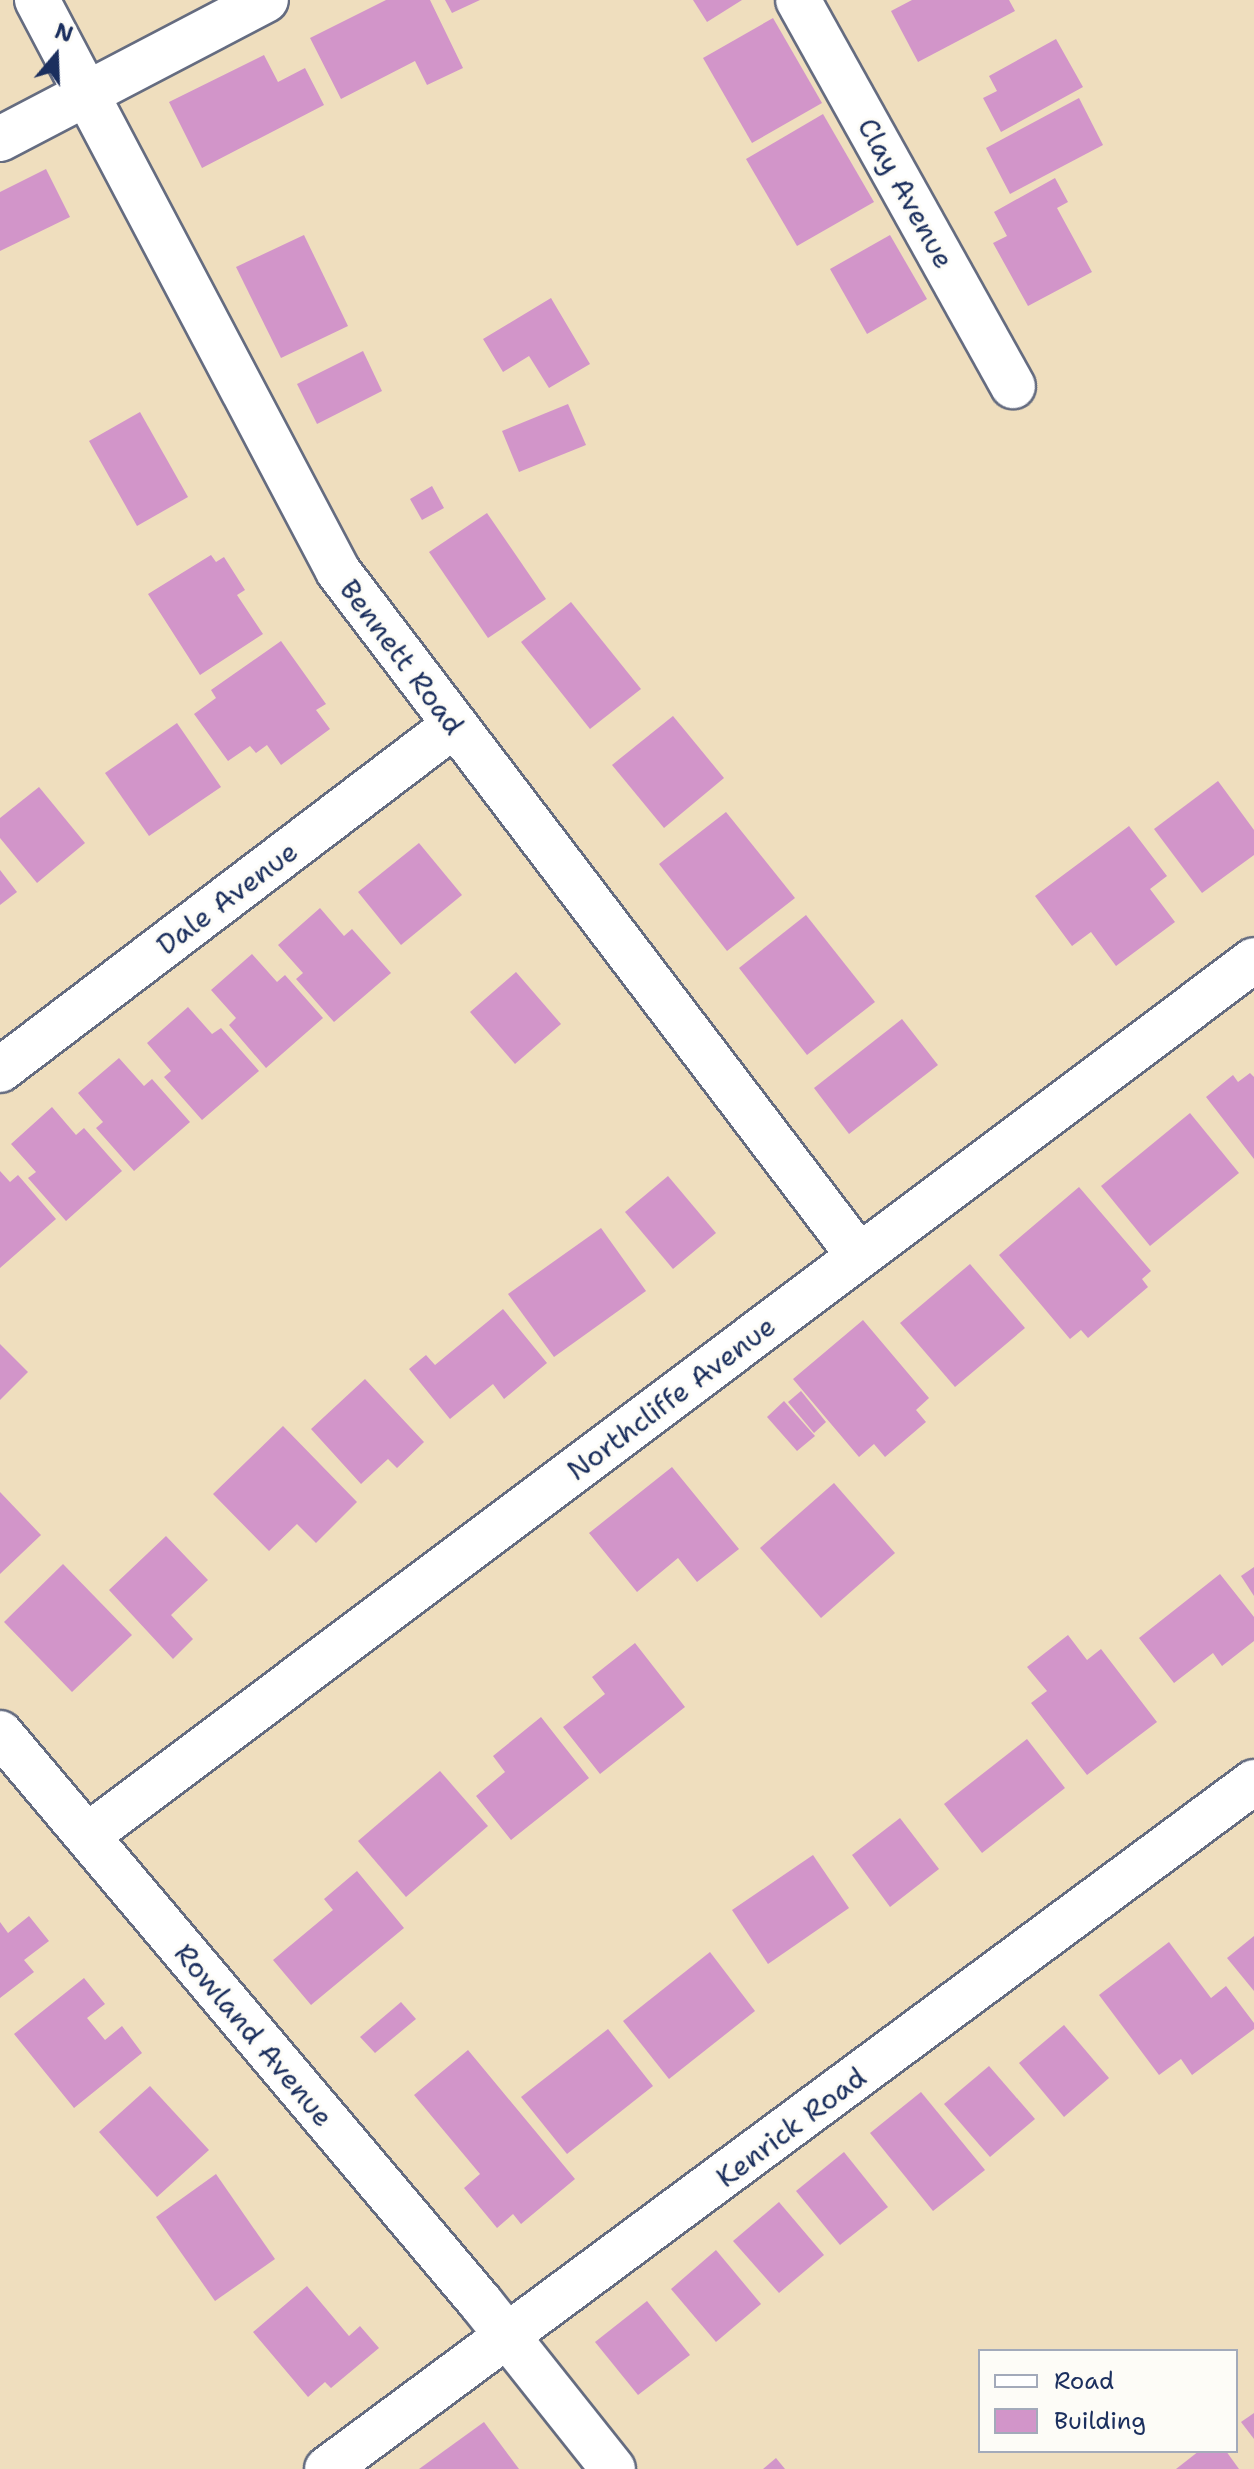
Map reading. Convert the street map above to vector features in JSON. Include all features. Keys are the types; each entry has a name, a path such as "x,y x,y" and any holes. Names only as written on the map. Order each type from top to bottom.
{"street":[{"name":"Bennett Road","path":"37,0 84,95 338,571 859,1256"},
{"path":"0,139 266,0"},
{"name":"Clay Avenue","path":"798,0 1013,386"},
{"name":"Dale Avenue","path":"0,1070 453,726"},
{"name":"Northcliffe Avenue","path":"87,1836 1254,960"},
{"name":"Rowland Avenue","path":"0,1733 508,2337 613,2469"},
{"name":"Kenrick Road","path":"327,2469 1254,1782"}],"building":[{"path":"386,0 430,0 463,68 427,85 415,61 341,99 310,38"},
{"path":"445,0 480,0 452,13"},
{"path":"693,0 742,0 707,22"},
{"path":"912,0 1009,0 1015,11 918,62 891,11"},
{"path":"773,18 822,103 752,143 703,58"},
{"path":"1056,39 1083,87 1001,132 983,98 997,91 989,76"},
{"path":"264,55 278,82 305,68 324,105 202,168 169,102"},
{"path":"1079,98 1103,145 1010,194 986,148"},
{"path":"823,114 874,202 797,246 746,159"},
{"path":"46,169 70,217 0,251 0,192"},
{"path":"1055,178 1068,202 1057,208 1092,272 1028,306 993,243 1007,236 994,212"},
{"path":"304,235 348,326 281,358 236,267"},
{"path":"890,235 927,299 867,334 830,269"},
{"path":"551,298 590,364 549,388 529,356 503,372 483,339"},
{"path":"363,351 382,391 317,424 297,384"},
{"path":"568,404 586,445 519,472 502,431"},
{"path":"140,412 188,497 137,526 89,441"},
{"path":"432,486 444,508 422,520 410,499"},
{"path":"487,513 546,599 488,638 429,552"},
{"path":"211,555 216,562 224,557 245,590 237,595 263,634 200,675 148,594"},
{"path":"571,602 641,689 590,729 521,642"},
{"path":"281,641 326,704 316,710 330,729 281,765 267,745 256,753 250,746 228,761 194,714 216,698 211,690"},
{"path":"673,716 724,778 664,828 612,765"},
{"path":"177,723 221,787 149,836 105,773"},
{"path":"1218,781 1254,830 1254,855 1202,893 1154,829"},
{"path":"39,787 85,843 37,883 0,838 0,818"},
{"path":"726,812 795,898 727,951 659,864"},
{"path":"1129,826 1167,876 1150,889 1175,922 1116,966 1091,932 1072,946 1035,896"},
{"path":"419,843 462,895 401,945 358,892"},
{"path":"0,870 17,892 0,905"},
{"path":"320,908 344,936 352,929 391,973 334,1022 296,979 303,973 278,945"},
{"path":"806,915 875,1002 807,1055 739,968"},
{"path":"252,954 277,982 285,975 323,1018 266,1068 229,1025 236,1018 211,990"},
{"path":"516,972 561,1024 515,1064 470,1012"},
{"path":"188,1007 212,1034 221,1028 259,1071 202,1120 164,1077 171,1071 147,1043"},
{"path":"902,1019 938,1065 849,1134 814,1088"},
{"path":"119,1058 144,1086 152,1079 190,1122 134,1171 96,1128 103,1122 78,1093"},
{"path":"1250,1073 1254,1077 1254,1159 1206,1097 1233,1075 1238,1082"},
{"path":"52,1107 76,1135 84,1128 122,1171 66,1221 28,1178 36,1172 11,1144"},
{"path":"1190,1113 1239,1173 1150,1246 1101,1186"},
{"path":"0,1171 10,1182 18,1175 56,1219 0,1268"},
{"path":"668,1176 716,1233 673,1269 625,1212"},
{"path":"1079,1187 1151,1271 1142,1279 1148,1287 1088,1338 1081,1330 1070,1339 999,1255"},
{"path":"601,1228 646,1291 554,1357 508,1294"},
{"path":"970,1264 1025,1328 955,1387 900,1323"},
{"path":"503,1309 547,1363 504,1399 493,1384 450,1419 409,1369 426,1355 435,1365"},
{"path":"863,1320 929,1398 916,1410 926,1422 885,1457 874,1444 859,1457 793,1379"},
{"path":"0,1344 28,1372 0,1400"},
{"path":"365,1379 424,1442 397,1468 388,1459 361,1484 311,1429"},
{"path":"801,1391 826,1422 814,1433 788,1402"},
{"path":"784,1401 815,1436 797,1451 767,1417"},
{"path":"283,1426 357,1502 316,1543 297,1524 269,1551 213,1494"},
{"path":"672,1467 739,1549 697,1582 678,1558 637,1592 589,1533"},
{"path":"834,1483 895,1553 821,1618 760,1548"},
{"path":"0,1492 41,1535 0,1574"},
{"path":"166,1536 208,1580 171,1615 193,1639 173,1659 109,1590"},
{"path":"63,1564 132,1635 72,1692 4,1622"},
{"path":"1254,1567 1254,1596 1241,1576"},
{"path":"1220,1574 1254,1617 1254,1641 1222,1666 1213,1653 1174,1683 1139,1638"},
{"path":"1068,1635 1087,1660 1101,1649 1157,1722 1087,1775 1031,1703 1047,1691 1027,1667"},
{"path":"635,1643 685,1707 600,1774 563,1727 605,1694 592,1677"},
{"path":"541,1717 589,1778 511,1840 476,1796 505,1772 493,1756"},
{"path":"1027,1739 1065,1788 982,1853 944,1804"},
{"path":"440,1771 488,1826 406,1897 358,1841"},
{"path":"900,1818 939,1869 890,1907 852,1855"},
{"path":"813,1855 849,1908 768,1964 732,1910"},
{"path":"357,1871 404,1928 311,2005 273,1960 333,1910 324,1899"},
{"path":"29,1916 49,1941 24,1960 34,1972 0,1998 0,1922 8,1933"},
{"path":"1254,1936 1254,1991 1227,1958"},
{"path":"1169,1942 1211,1998 1226,1986 1254,2023 1254,2029 1192,2075 1181,2059 1159,2075 1099,1995"},
{"path":"710,1952 755,2011 669,2079 623,2021"},
{"path":"84,1978 105,2004 87,2018 105,2040 122,2026 142,2053 74,2108 14,2034"},
{"path":"401,2002 416,2019 375,2053 360,2037"},
{"path":"1064,2025 1109,2078 1064,2117 1019,2063"},
{"path":"608,2029 653,2086 567,2154 521,2097"},
{"path":"468,2050 575,2179 521,2224 513,2214 497,2228 464,2188 480,2174 414,2095"},
{"path":"989,2066 1035,2119 990,2157 944,2104"},
{"path":"150,2086 209,2150 157,2197 99,2132"},
{"path":"921,2092 985,2170 933,2211 870,2133"},
{"path":"844,2152 888,2207 840,2245 796,2191"},
{"path":"216,2174 275,2259 215,2301 156,2217"},
{"path":"779,2202 824,2255 779,2293 733,2241"},
{"path":"716,2250 761,2304 716,2342 671,2289"},
{"path":"307,2286 349,2336 360,2326 379,2348 331,2388 325,2382 308,2397 253,2332"},
{"path":"647,2301 690,2355 638,2395 595,2342"},
{"path":"1254,2413 1254,2439 1241,2422"},
{"path":"484,2422 519,2469 419,2469"},
{"path":"1196,2453 1227,2453 1239,2469 1176,2469"},
{"path":"776,2458 785,2469 763,2469"}]}
